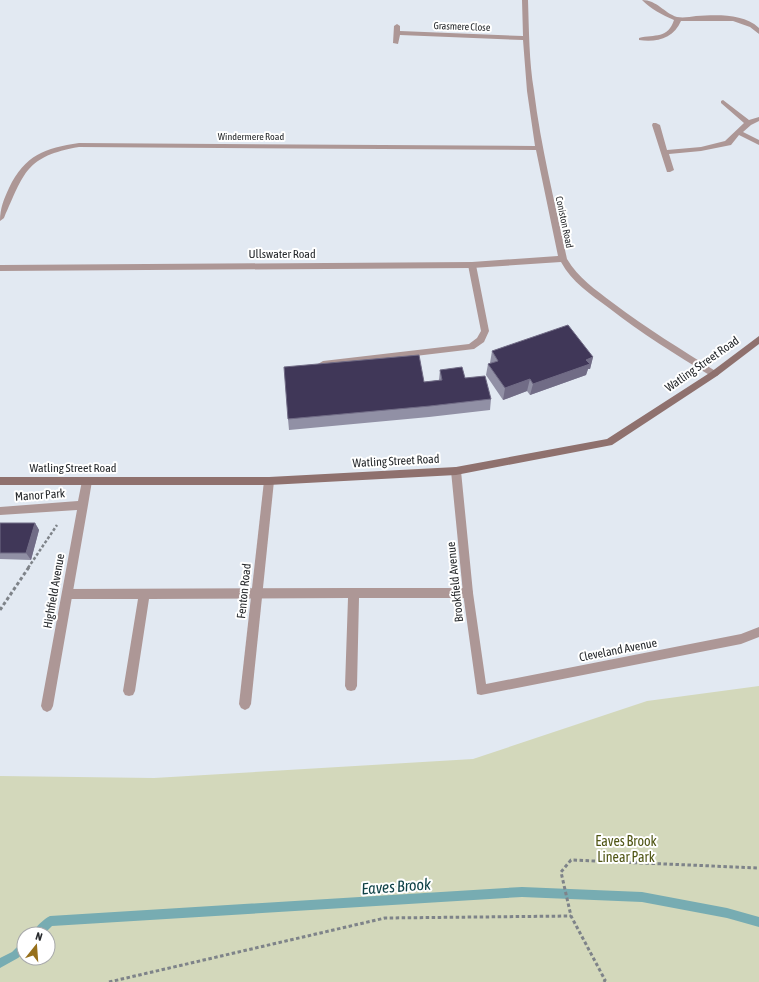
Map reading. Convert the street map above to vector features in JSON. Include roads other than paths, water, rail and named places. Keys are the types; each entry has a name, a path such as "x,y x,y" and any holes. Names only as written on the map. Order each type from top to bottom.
{"main road":[{"name":"Watling Street Road","path":"0,481 269,481 456,471 609,442 714,374 759,338"}],"street":[{"name":"Coniston Road","path":"526,0 526,38 530,90 539,148 563,259 571,273 590,290 643,330 714,374"},
{"path":"645,0 658,8 662,13 678,20 719,18 734,19 757,28 759,32"},
{"path":"641,39 659,38 670,34 676,28 678,20"},
{"path":"396,43 397,26"},
{"name":"Grasmere Close","path":"397,33 526,38"},
{"path":"723,102 748,123"},
{"path":"665,152 701,149 728,143 748,123 759,119"},
{"path":"656,125 670,170"},
{"path":"738,132 759,143"},
{"name":"Windermere Road","path":"0,218 23,170 30,163 48,152 79,145 539,148"},
{"name":"Ullswater Road","path":"0,268 472,265 563,259"},
{"path":"315,365 471,347 481,340 485,331 472,265"},
{"name":"Brookfield Avenue","path":"456,471 468,593 481,690"},
{"name":"Highfield Avenue","path":"47,706 87,481"},
{"name":"Fenton Road","path":"245,704 269,481"},
{"name":"Manor Park","path":"0,511 83,504"},
{"path":"351,686 354,593"},
{"path":"67,594 468,593"},
{"path":"129,691 144,594"},
{"name":"Cleveland Avenue","path":"481,690 741,639 759,632"}],"waterway":[{"name":"Eaves Brook","path":"45,926 50,921 522,892 642,897 727,913 759,922"},
{"name":"Eaves Brook","path":"0,963 16,954"}],"park label":[{"name":"Eaves Brook Linear Park","path":"626,850"}]}
